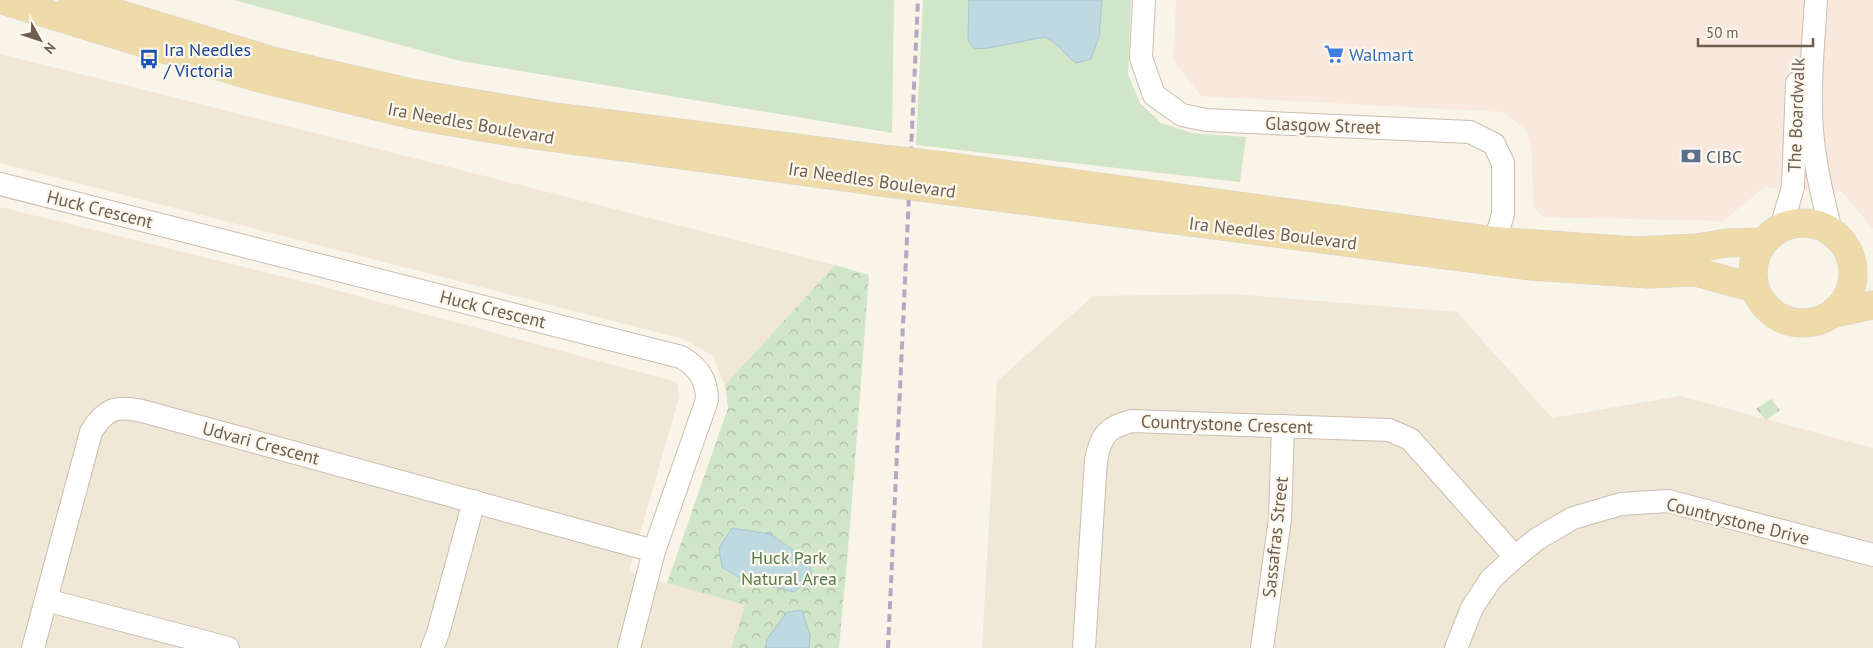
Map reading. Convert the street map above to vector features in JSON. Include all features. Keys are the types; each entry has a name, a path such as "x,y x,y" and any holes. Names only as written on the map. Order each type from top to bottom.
{"main road":[{"name":"Ira Needles Boulevard","path":"2,0 259,78 417,116 505,131 874,170 1496,241 1635,251 1772,235"},
{"name":"Ira Needles Boulevard","path":"72,0 276,62 411,93 874,170"},
{"name":"Ira Needles Boulevard","path":"944,178 1530,266 1649,274 1696,272 1754,288"},
{"path":"1834,313 1845,301 1852,285 1853,268 1849,252 1841,240 1831,231 1819,225 1806,223 1793,224 1772,235 1755,256 1752,272 1754,288 1761,302 1773,314 1787,322 1803,324 1819,321 1834,313 1873,305"},
{"path":"1849,252 1873,263"}],"street":[{"name":"Glasgow Street","path":"1144,0 1141,58 1154,95 1182,115 1206,120 1470,132 1494,144 1503,163 1503,214 1496,241"},
{"name":"The Boardwalk","path":"1772,235 1793,187 1801,0"},
{"name":"The Boardwalk","path":"1816,0 1811,107 1814,149 1831,231"},
{"name":"Huck Crescent","path":"0,184 681,357 692,364 700,372 705,382 707,400 654,552 629,648"},
{"name":"Udvari Crescent","path":"33,648 91,432 105,414 116,408 127,407 142,410 654,552"},
{"name":"Countrystone Crescent","path":"1084,648 1096,460 1099,447 1106,433 1118,424 1132,421 1389,430 1410,439 1515,556"},
{"name":"Sassafras Street","path":"1262,648 1280,519 1284,426"},
{"path":"432,648 438,633 474,501"},
{"name":"Countrystone Drive","path":"1456,648 1472,608 1491,579 1515,556 1537,539 1572,518 1621,504 1668,501 1873,555"},
{"path":"46,600 228,648"}],"shaded area":[{"path":"1176,0 1873,0 1873,229 1842,192 1765,187 1723,221 1543,217 1533,207 1532,152 1526,130 1502,112 1201,96 1173,60"},
{"path":"0,54 835,265 725,385 712,355 683,339 0,163"},
{"path":"0,207 317,285 677,382 679,397 629,572 745,605 731,648 0,648"},
{"path":"1234,294 1457,312 1552,418 1680,396 1873,448 1873,648 982,648 997,381 1093,296"}],"green space":[{"path":"234,0 894,0 892,133 460,61"},
{"path":"923,0 1131,0 1128,74 1140,103 1161,123 1192,133 1246,137 1240,182 916,145"},
{"name":"Huck Park Natural Area","path":"835,265 869,275 839,648 731,648 745,605 667,583 728,408 725,385"},
{"path":"1771,399 1780,410 1766,420 1756,409"}],"water":[{"path":"969,0 1102,0 1099,37 1091,59 1076,63 1055,43 1045,37 974,49 968,40"},
{"path":"732,528 770,534 810,563 812,576 794,592 743,580 722,567 719,548"},
{"path":"802,610 810,635 809,648 766,648 767,639 787,612"}],"railway":[{"path":"888,648 918,0"}],"place":[{"name":"Walmart","path":"1334,54"},
{"name":"Ira Needles / Victoria","path":"149,59"},
{"name":"CIBC","path":"1691,156"}]}
